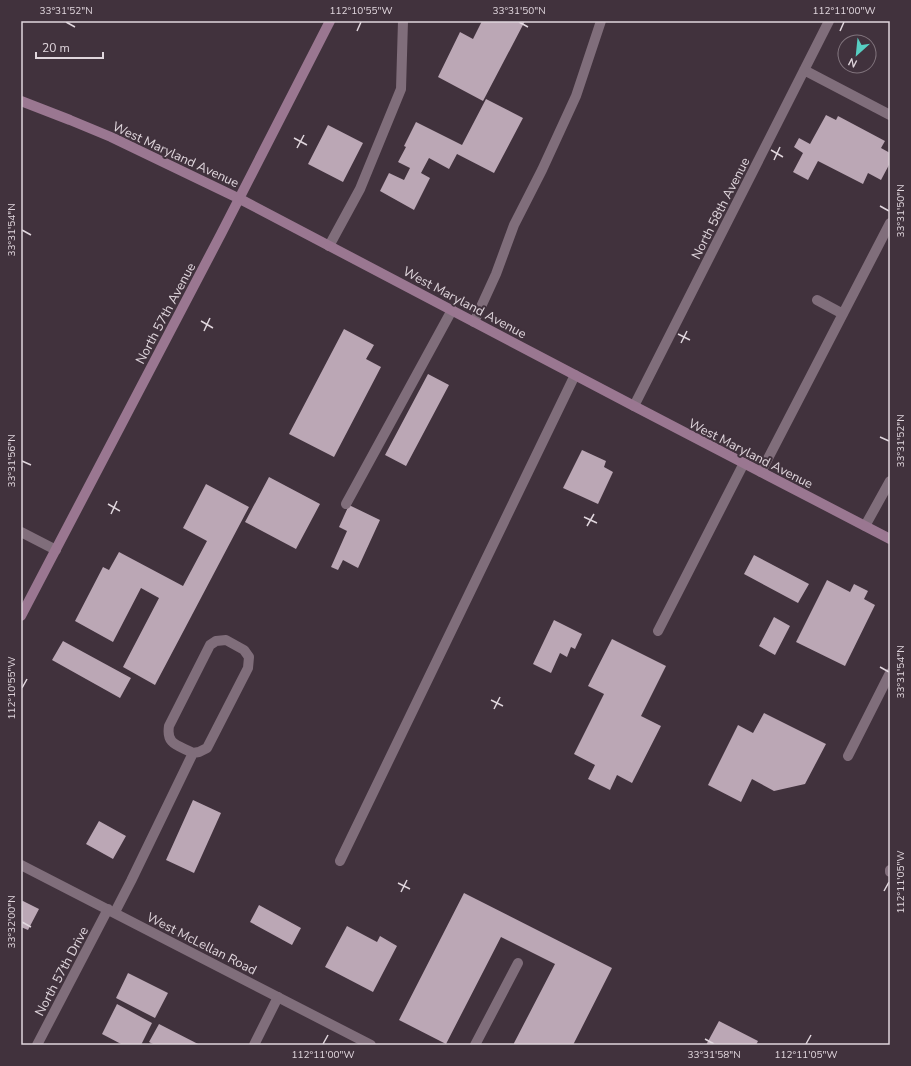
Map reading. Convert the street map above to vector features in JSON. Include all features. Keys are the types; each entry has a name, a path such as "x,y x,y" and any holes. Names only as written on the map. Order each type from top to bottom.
{"street":[{"name":"North 57th Avenue","path":"21,616 240,198 330,21"},
{"path":"329,246 360,189 401,89 403,21"},
{"path":"474,322 496,274 514,225 542,170 576,96 601,21"},
{"name":"North 58th Avenue","path":"634,406 829,21"},
{"path":"804,70 890,115"},
{"name":"West Maryland Avenue","path":"21,101 111,137 240,198 890,539"},
{"path":"761,472 890,223"},
{"path":"817,300 843,314"},
{"path":"346,504 452,310"},
{"path":"340,861 575,375"},
{"path":"658,631 744,463"},
{"path":"865,526 890,481"},
{"path":"21,532 56,550"},
{"path":"226,640 244,650 249,658 248,668 207,748 193,753 170,741 168,735 169,726 210,645 216,641 226,640"},
{"path":"848,756 890,673"},
{"name":"North 57th Drive","path":"36,1045 111,911 131,881 193,753"},
{"name":"West McLellan Road","path":"21,865 371,1045"},
{"path":"475,1045 518,963"},
{"path":"254,1045 278,997"}],"building":[{"path":"482,21 525,21 483,101 438,77 460,32 473,39"},
{"path":"486,99 523,118 494,173 457,154 449,169 429,158 421,173 430,178 414,210 380,191 389,173 404,180 410,168 398,162 416,122 462,145"},
{"path":"826,115 836,120 838,116 885,141 881,148 890,153 890,163 881,180 868,173 863,184 818,161 808,180 793,172 803,153 794,147 799,138 810,144"},
{"path":"328,125 363,143 343,182 308,164"},
{"path":"344,329 374,345 366,359 381,367 334,457 289,434"},
{"path":"428,374 449,385 406,466 385,455"},
{"path":"582,450 606,461 604,467 613,472 598,504 563,488"},
{"path":"269,477 320,504 296,549 245,522"},
{"path":"206,484 249,507 155,685 123,667 159,598 141,588 113,642 75,621 103,567 109,570 119,552 183,586 207,541 183,528"},
{"path":"349,505 380,520 358,568 343,560 338,570 331,567 347,531 339,527"},
{"path":"754,555 809,584 798,603 744,574"},
{"path":"827,580 850,592 854,584 868,591 864,599 875,605 845,666 796,642"},
{"path":"774,617 790,626 775,655 759,646"},
{"path":"554,620 582,634 575,649 571,647 567,657 560,653 551,673 533,664"},
{"path":"612,639 666,666 641,716 661,726 632,783 617,775 610,790 588,779 595,765 574,754 604,694 588,686"},
{"path":"63,641 131,678 120,698 52,660"},
{"path":"764,713 826,744 805,784 774,791 752,779 741,802 708,785 738,725 753,733"},
{"path":"193,800 221,813 194,873 166,860"},
{"path":"99,821 126,836 113,859 86,844"},
{"path":"464,893 612,968 573,1045 513,1045 555,964 501,937 446,1044 399,1020"},
{"path":"21,900 39,909 28,930 21,927"},
{"path":"259,905 301,928 292,945 250,922"},
{"path":"347,926 377,942 380,936 397,946 373,992 325,967"},
{"path":"128,973 168,993 155,1018 116,998"},
{"path":"117,1004 152,1023 141,1045 123,1045 102,1034"},
{"path":"719,1021 758,1041 756,1045 706,1045"},
{"path":"159,1024 200,1045 155,1045 149,1042"}]}
